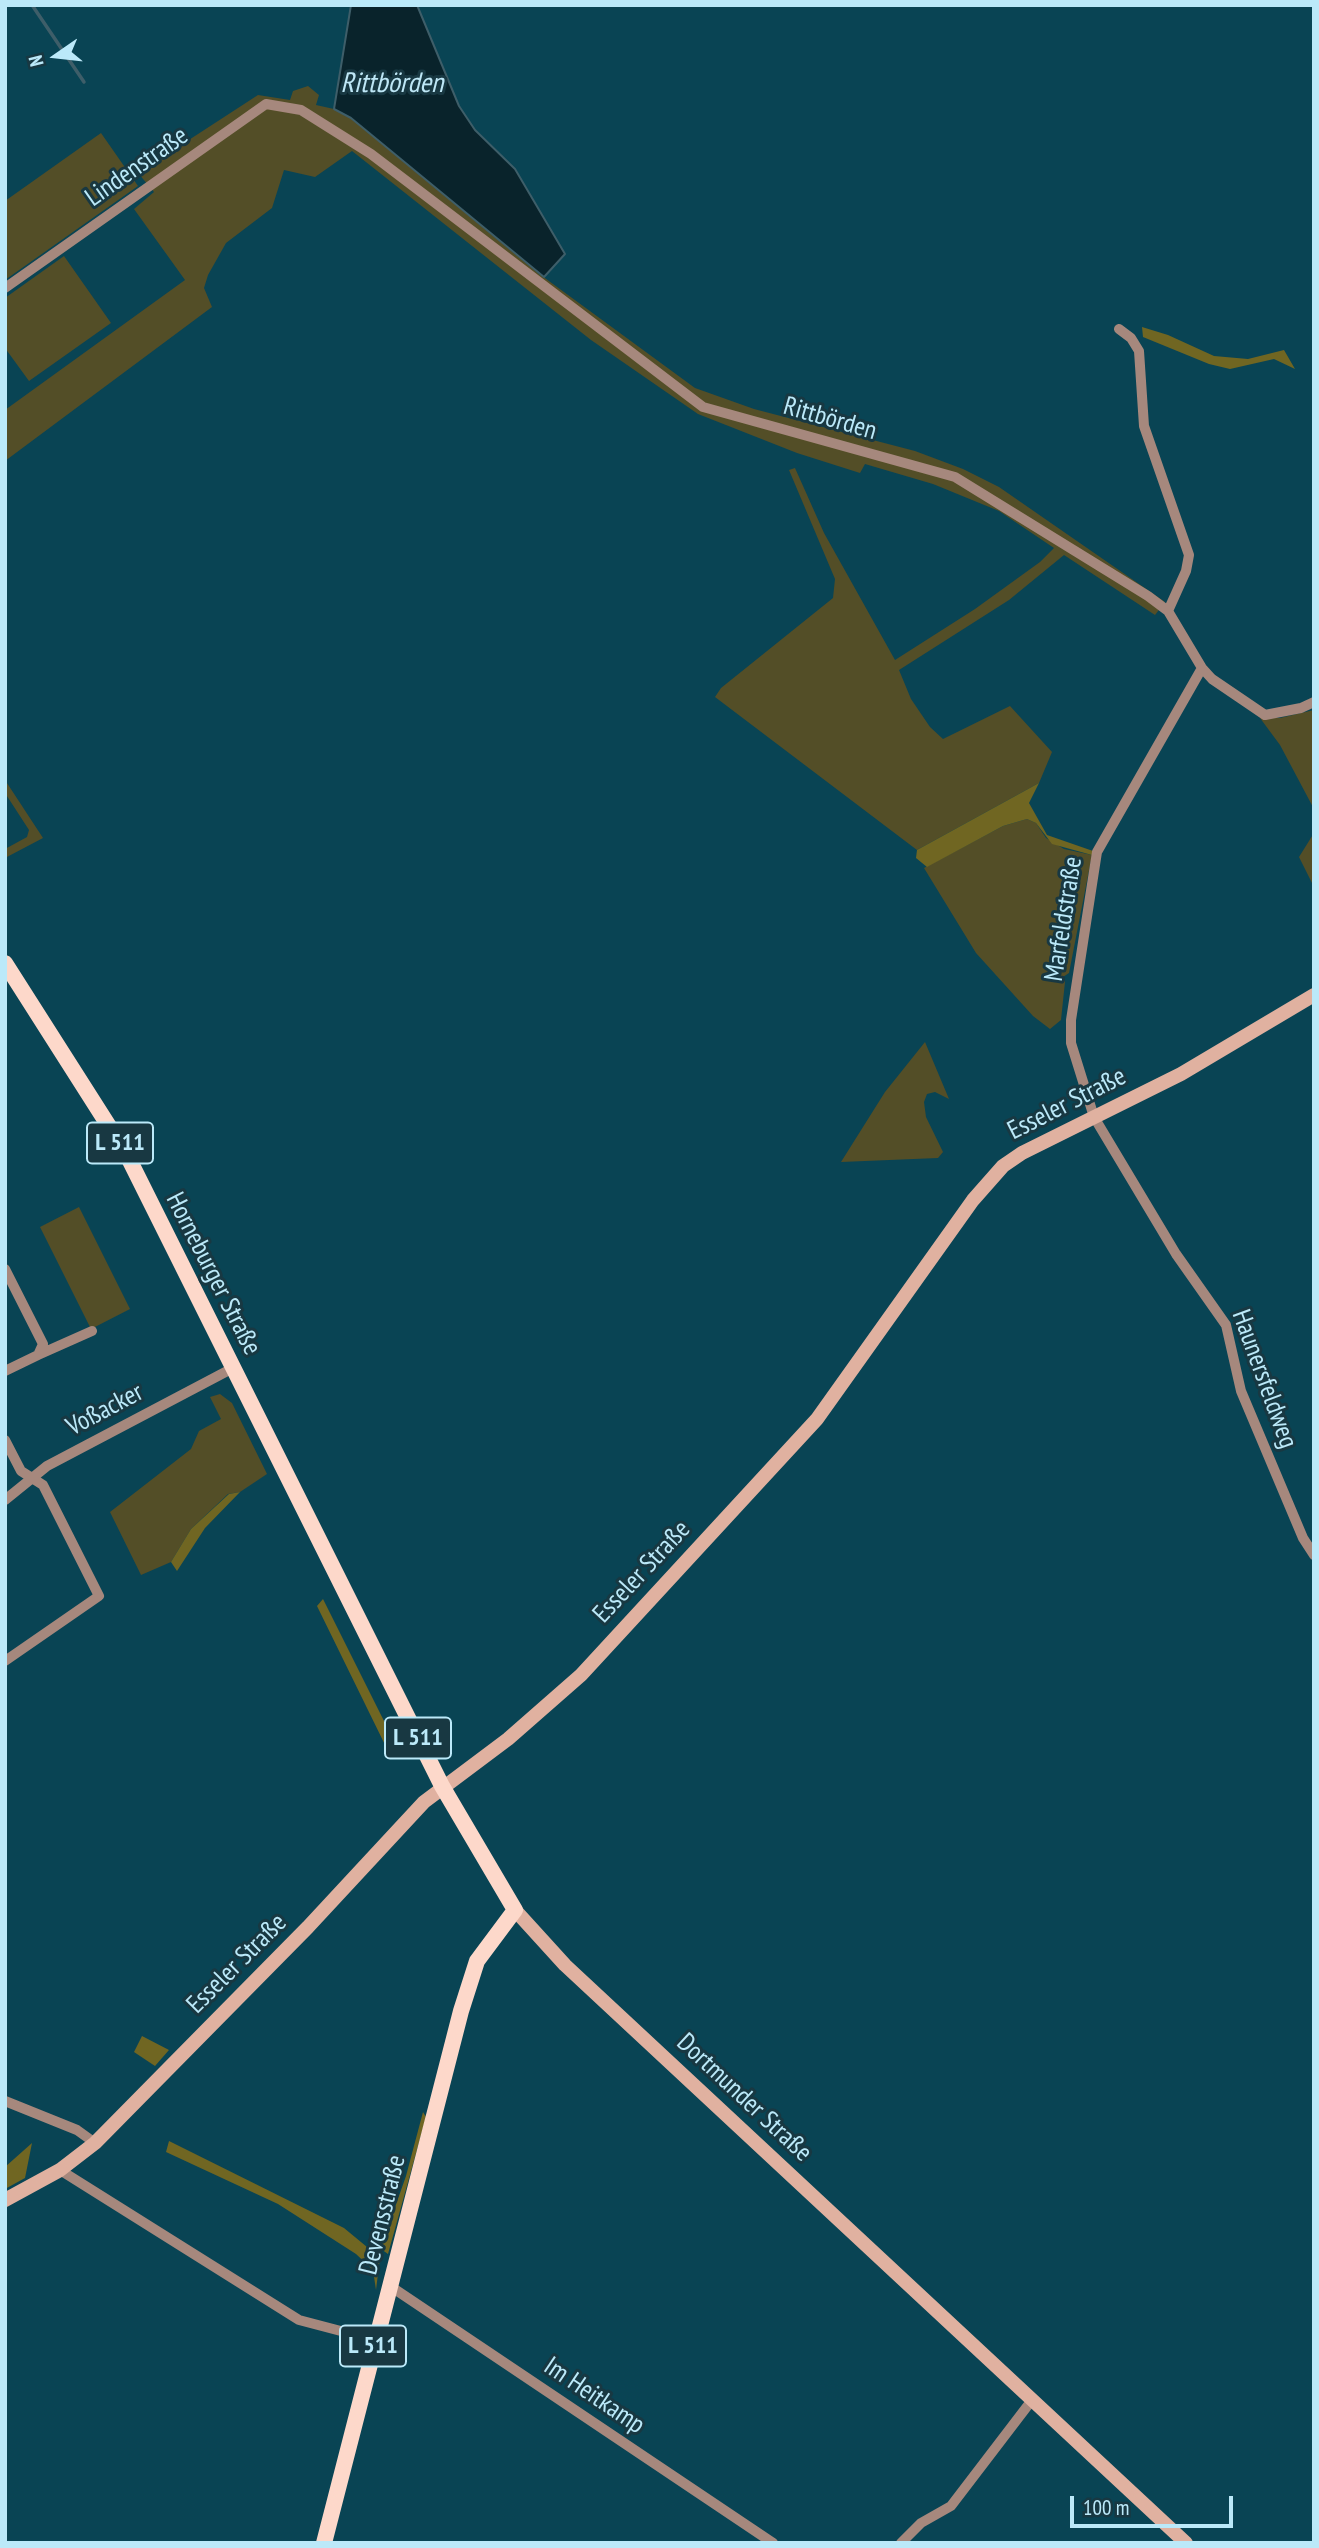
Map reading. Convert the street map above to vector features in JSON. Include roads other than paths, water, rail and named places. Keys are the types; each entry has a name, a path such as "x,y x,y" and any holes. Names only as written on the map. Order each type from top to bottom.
{"main road":[{"name":"Horneburger Straße","path":"5,963 120,1142 357,1620"},
{"name":"Esseler Straße","path":"5,2200 61,2170 94,2143 308,1927 442,1786 508,1739 581,1675 817,1419 973,1200 999,1170 1022,1153 1181,1074 1314,995"},
{"name":"Dortmunder Straße","path":"357,1620 442,1786 515,1910 565,1965 1186,2543"},
{"name":"Devensstraße","path":"324,2543 461,2011 477,1961 515,1910"}],"street":[{"name":"Lindenstraße","path":"5,288 266,104 302,110"},
{"name":"Rittbörden","path":"302,110 371,154 704,407 955,477 1168,611 1202,668 1212,679 1265,715 1301,708 1314,702"},
{"path":"1119,329 1131,338 1139,351 1144,426 1189,555 1186,571 1168,611"},
{"name":"Marfeldstraße","path":"1094,1117 1076,1064 1070,1020 1097,852 1202,668"},
{"name":"Haunersfeldweg","path":"1094,1117 1177,1254 1226,1325 1241,1391 1303,1538 1314,1555"},
{"path":"5,1269 41,1337 43,1344 38,1355"},
{"path":"5,1371 92,1331"},
{"name":"Voßacker","path":"5,1500 16,1494 47,1466 233,1368"},
{"path":"5,1440 21,1471 43,1485 99,1596 5,1661"},
{"path":"5,2101 77,2130 94,2143"},
{"path":"61,2170 299,2320 375,2340"},
{"name":"Im Heitkamp","path":"390,2286 773,2543"},
{"path":"901,2543 921,2523 954,2503 1032,2400"}],"water":[{"name":"Rittbörden","path":"351,5 417,5 459,106 475,130 515,169 565,254 544,277 351,118 334,109"}],"waterway":[{"path":"32,5 84,82"}]}
